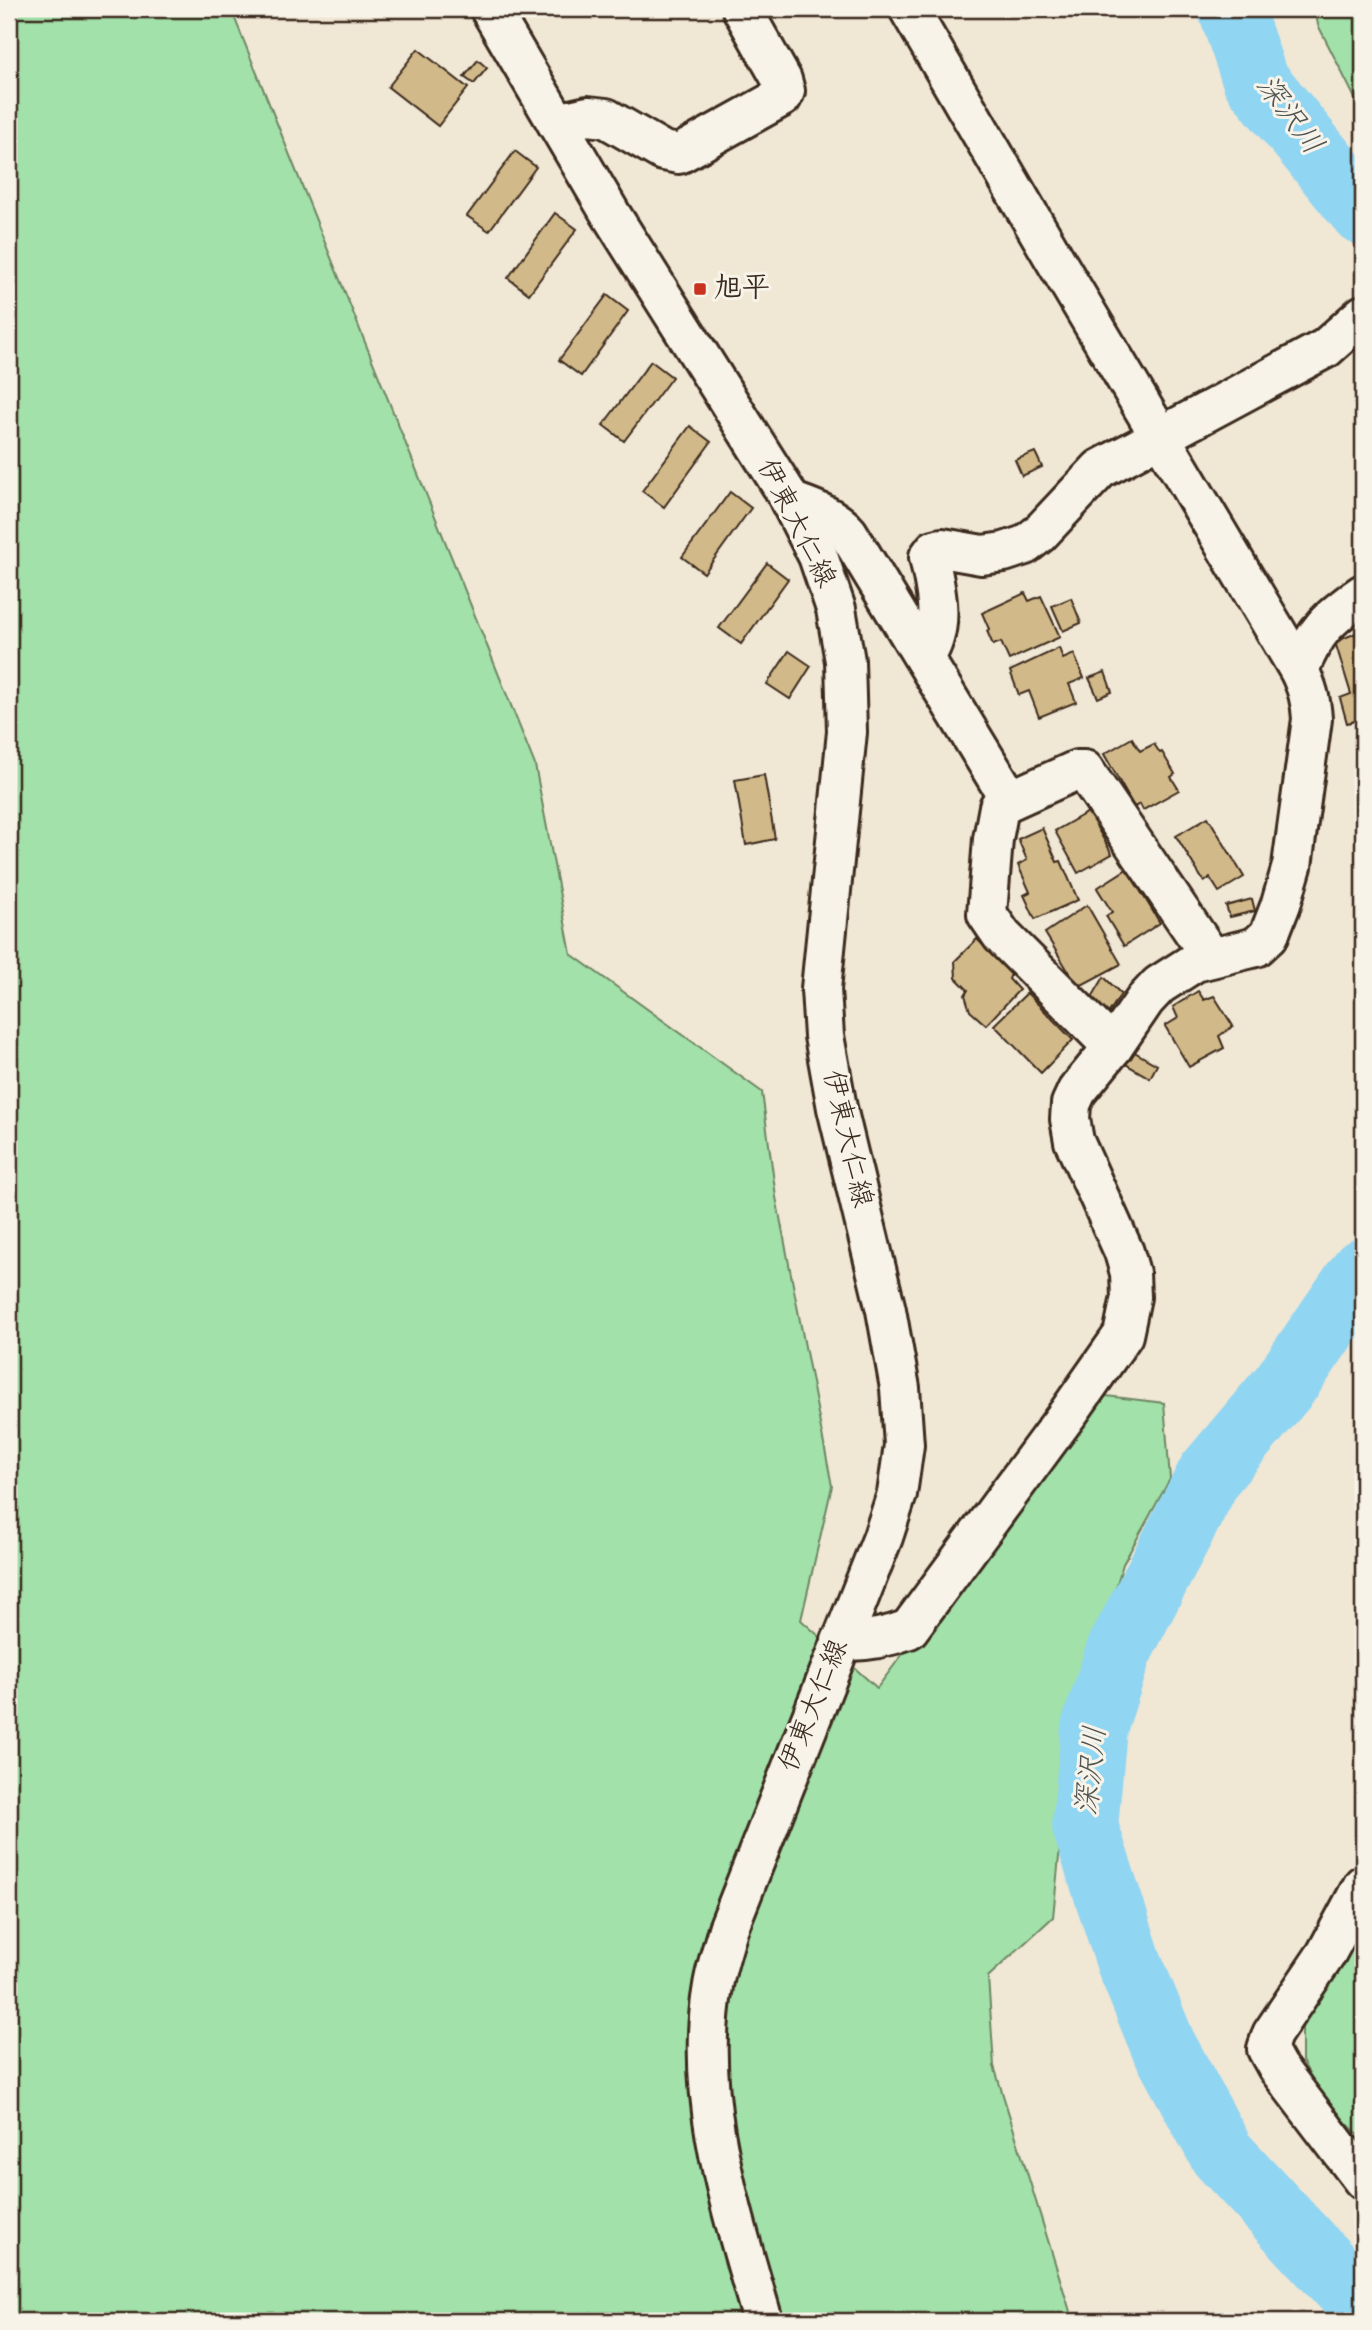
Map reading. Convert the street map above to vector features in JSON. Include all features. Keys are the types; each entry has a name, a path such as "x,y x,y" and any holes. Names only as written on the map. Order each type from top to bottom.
{"street":[{"name":"伊東大仁線","path":"490,9 610,213 790,501 818,556 836,609 845,661 847,732 821,989 824,1036 837,1108 886,1310 900,1388 904,1445 897,1494 883,1537 732,1917 713,1986 708,2032 709,2091 724,2184 763,2321"},
{"path":"557,123 588,116 606,118 663,151 679,154 782,97 785,91 782,80 742,9"},
{"path":"841,1642 866,1642 909,1629 1123,1335 1131,1297 1130,1273 1124,1252 1074,1141 1070,1119 1071,1104 1077,1091 1159,985 1195,962 1256,947 1269,935 1292,866 1312,719 1310,695 1299,670 909,9"},
{"path":"925,658 934,640 937,619 937,591 929,557 934,550 942,548 982,555 1025,545 1039,534 1100,469 1326,348 1363,314"},
{"path":"790,501 823,513 838,522 848,533 1010,800"},
{"path":"1299,670 1311,641 1325,623 1363,594"},
{"path":"1113,1047 1002,936 987,914 993,839 999,807 1077,770 1084,770 1211,957"},
{"path":"1363,1885 1326,1954 1272,2034 1267,2049 1277,2067 1363,2180"}],"green space":[{"path":"9,9 231,9 535,765 571,954 762,1092 776,1197 832,1486 801,1620 877,1688 1098,1395 1164,1403 1170,1479 1123,1564 1071,1736 1053,1917 988,1977 994,2066 1073,2321 9,2321"},
{"path":"1315,9 1363,9 1363,114 1318,25"},
{"path":"1363,1931 1362,2138 1326,2103 1302,2061 1302,2023"}],"building":[{"path":"418,49 468,88 438,126 388,87"},
{"path":"478,60 487,68 474,84 464,77"},
{"path":"515,151 536,167 489,231 467,216"},
{"path":"555,213 577,229 529,294 508,278"},
{"path":"607,295 628,311 581,376 559,360"},
{"path":"651,361 672,377 624,441 603,425"},
{"path":"690,426 711,442 664,507 642,491"},
{"path":"1035,452 1042,467 1022,476 1015,460"},
{"path":"730,492 751,508 704,573 682,557"},
{"path":"767,563 788,579 741,644 719,628"},
{"path":"1025,593 1029,601 1041,596 1060,637 1009,660 1001,642 993,645 982,613"},
{"path":"1071,598 1081,623 1063,631 1052,606"},
{"path":"1363,630 1363,719 1347,723 1340,698 1351,694 1335,642"},
{"path":"1059,648 1063,659 1074,654 1084,678 1069,684 1076,702 1039,717 1029,691 1019,695 1010,671"},
{"path":"789,651 811,666 790,699 767,684"},
{"path":"1105,672 1112,692 1098,698 1089,678"},
{"path":"1132,738 1140,751 1154,744 1160,753 1162,752 1175,774 1171,777 1179,790 1143,810 1140,804 1134,807 1104,754"},
{"path":"764,775 775,839 746,845 735,780"},
{"path":"1088,812 1112,854 1078,873 1055,831"},
{"path":"1208,817 1244,877 1219,892 1210,878 1204,882 1176,836"},
{"path":"1042,828 1057,862 1061,861 1078,900 1035,919 1024,895 1030,892 1018,865 1027,860 1018,839"},
{"path":"1127,869 1160,923 1124,946 1106,916 1112,912 1097,888"},
{"path":"1252,899 1255,911 1230,917 1226,906"},
{"path":"1087,905 1121,964 1078,987 1045,933"},
{"path":"977,939 1011,974 1009,979 1019,990 986,1025 970,1011 965,995 968,990 956,978 955,961"},
{"path":"1104,977 1121,994 1108,1014 1091,999"},
{"path":"1198,991 1204,1000 1214,996 1233,1026 1219,1036 1224,1048 1189,1067 1165,1026 1178,1018 1173,1007"},
{"path":"1027,993 1073,1040 1041,1073 994,1025"},
{"path":"1131,1050 1157,1065 1150,1078 1124,1063"}],"waterway":[{"name":"深沢川","path":"1231,9 1255,79 1363,212"},
{"name":"深沢川","path":"1363,1271 1284,1386 1210,1474 1119,1651 1094,1728 1085,1826 1129,1962 1163,2045 1222,2154 1363,2306"}],"place":[{"name":"旭平","path":"700,289"}]}
